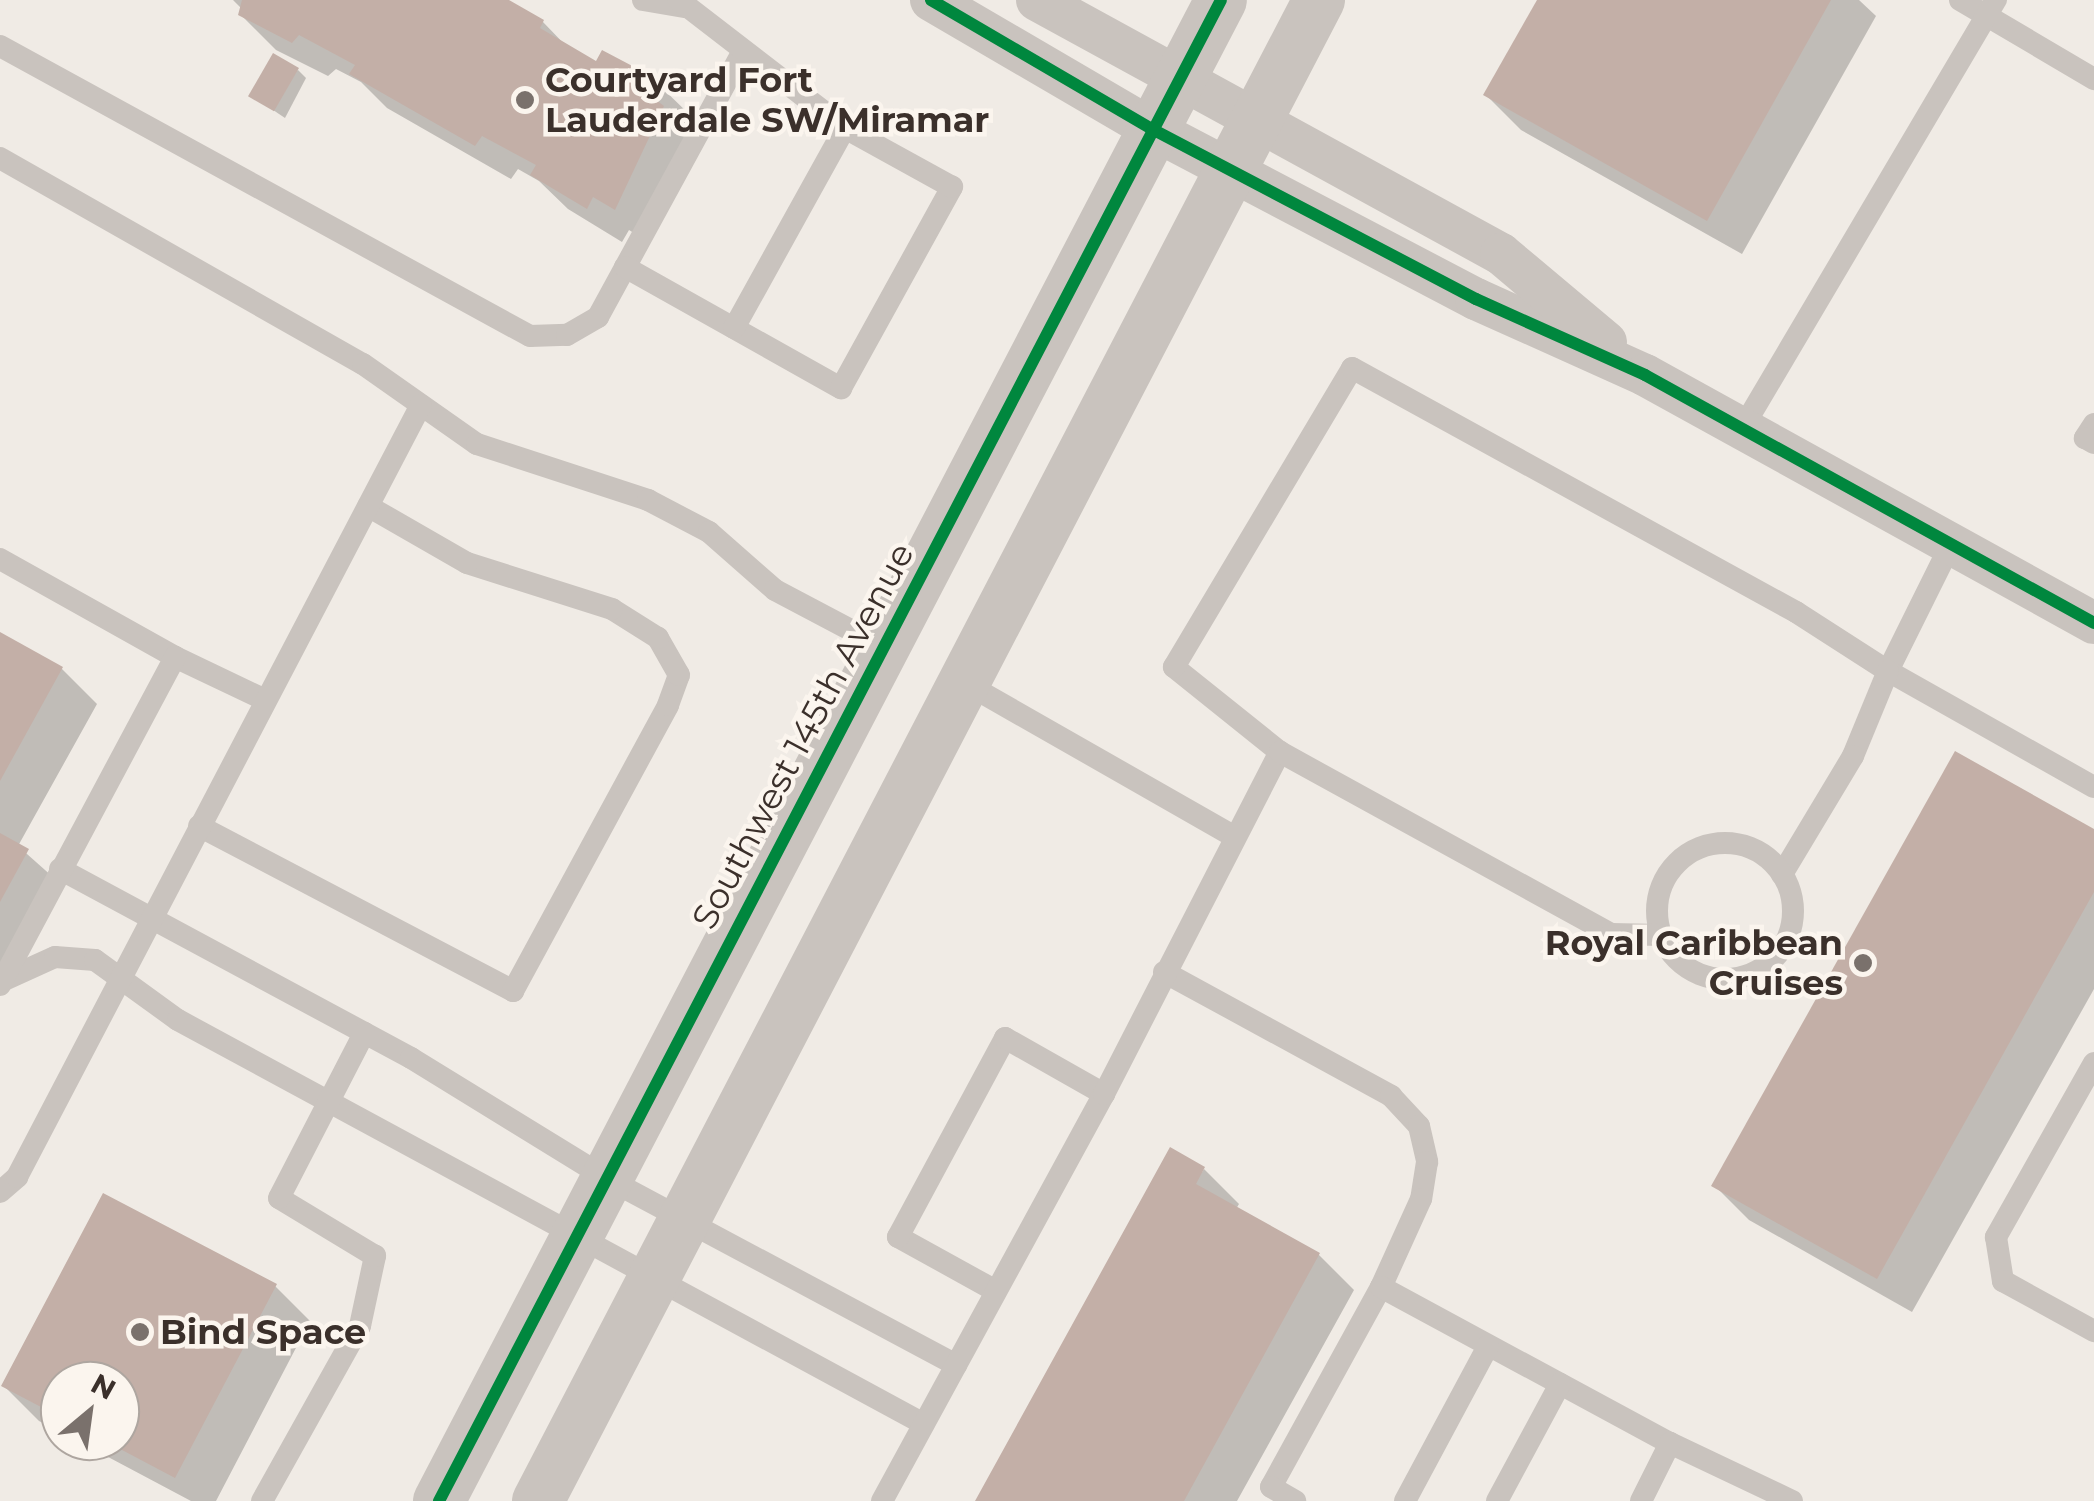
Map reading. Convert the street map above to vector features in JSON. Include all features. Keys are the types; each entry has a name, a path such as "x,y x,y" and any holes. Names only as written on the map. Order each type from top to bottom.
{"street":[{"path":"932,0 1152,129 1476,299 1644,375 2094,623"},
{"path":"1037,0 1502,254 1644,375"},
{"name":"Southwest 145th Avenue","path":"439,1501 1220,0"},
{"path":"538,1501 687,1221 1318,0"}],"lane":[{"path":"625,267 841,388 952,187 845,128 684,2 644,0"},
{"path":"1960,0 1991,8 2094,79"},
{"path":"1742,429 1991,8"},
{"path":"0,46 530,336 567,334 598,317 744,51"},
{"path":"734,328 845,128"},
{"path":"0,158 363,364 476,444 648,500 709,532 774,590 883,647"},
{"path":"1661,935 1611,934 1280,752 1174,667 1352,368 1796,612 1888,672 2094,787"},
{"path":"0,1192 17,1177 421,405"},
{"path":"2094,424 2086,438 2094,443"},
{"path":"199,826 513,992 668,705 679,675 658,638 612,609 467,563 368,506"},
{"path":"1782,874 1853,756 1888,672 1951,544"},
{"path":"0,559 175,657 265,700"},
{"path":"1,983 175,657"},
{"path":"965,683 1235,836"},
{"path":"882,1501 1104,1094 1280,752"},
{"path":"1716,843 1738,844 1759,852 1782,874 1794,906 1792,928 1783,948 1750,976 1706,977 1678,960 1661,935 1658,894 1680,860 1696,849 1716,843"},
{"path":"60,869 364,1032 606,1178 956,1365"},
{"path":"1,983 54,957 95,960 178,1020 924,1424"},
{"path":"1164,972 1390,1096 1419,1126 1427,1162 1421,1198 1380,1288 1270,1487 1295,1501"},
{"path":"262,1501 360,1326 376,1256 280,1198 364,1032"},
{"path":"996,1291 898,1237 1005,1038 1104,1094"},
{"path":"2094,1062 1996,1238 2003,1281 2094,1330"},
{"path":"1380,1288 1670,1444 1792,1501"},
{"path":"1405,1501 1488,1346"},
{"path":"1497,1501 1560,1384"},
{"path":"1641,1501 1670,1444"}],"building":[{"name":"Courtyard Fort Lauderdale SW/Miramar","path":"242,0 509,0 544,20 540,28 596,61 602,50 657,79 648,94 664,106 615,210 593,197 587,209 530,175 536,165 482,136 475,146 349,74 355,65 299,35 292,43 238,15"},
{"path":"1537,0 1831,0 1707,221 1483,95"},
{"path":"273,53 299,68 274,111 248,96"},
{"path":"0,632 63,667 0,781"},
{"path":"1955,751 2094,829 2094,892 1877,1279 1711,1186"},
{"path":"0,833 29,849 0,902"},
{"path":"1170,1147 1205,1167 1196,1184 1320,1253 1184,1501 975,1501"},
{"name":"Bind Space","path":"103,1193 277,1284 175,1478 140,1460 140,1361 40,1361 40,1406 1,1386"}],"cycle path":[{"path":"931,0 1152,129 1476,299 1645,375 2094,623"},
{"path":"439,1501 1221,0"}],"place":[{"name":"Courtyard Fort Lauderdale SW/Miramar","path":"525,100"},
{"name":"Royal Caribbean Cruises","path":"1863,963"},
{"name":"Bind Space","path":"140,1332"}]}
